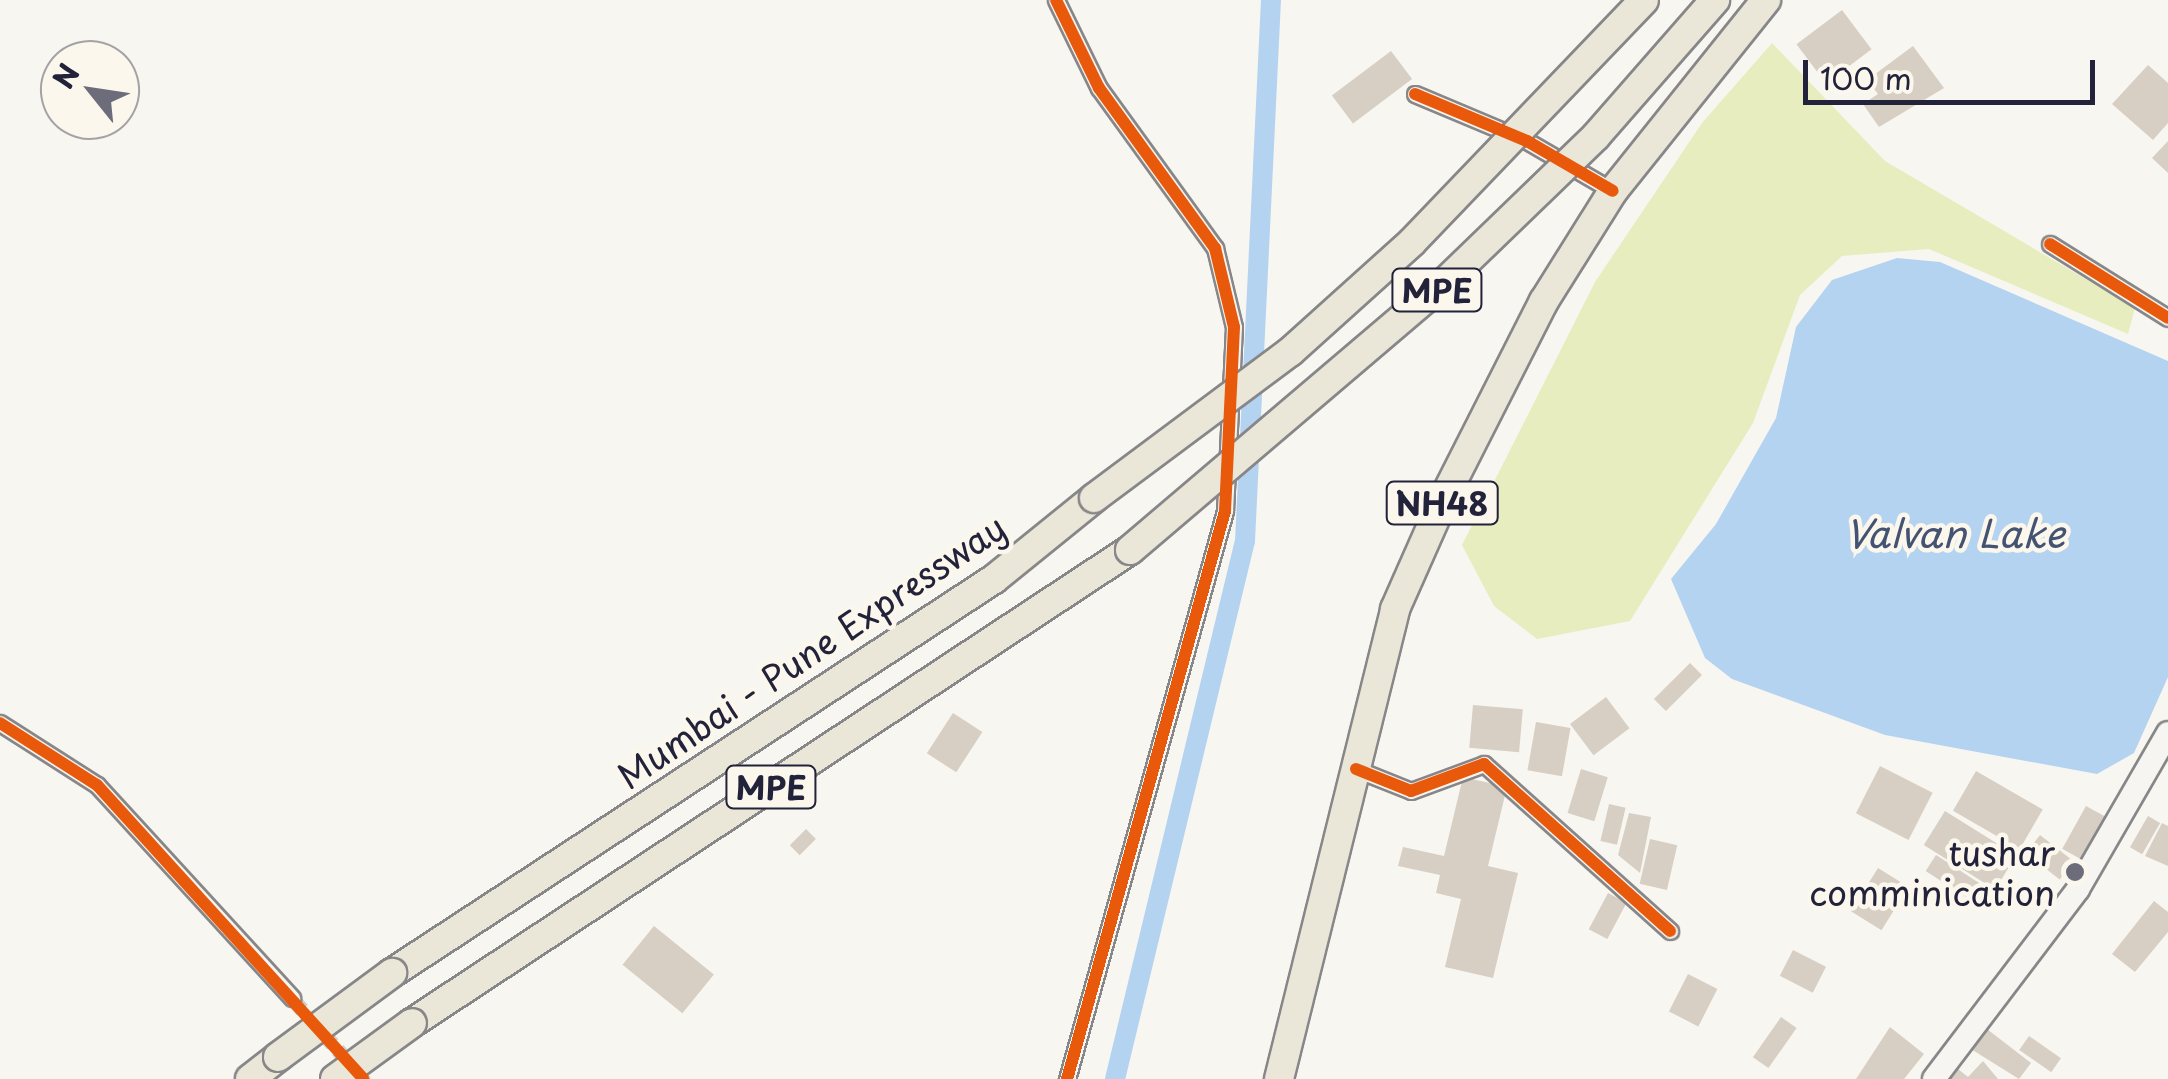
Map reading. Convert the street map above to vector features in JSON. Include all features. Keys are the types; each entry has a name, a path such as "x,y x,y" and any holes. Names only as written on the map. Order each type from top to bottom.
{"highway":[{"name":"Mumbai - Pune Expressway","path":"250,1079 392,973 994,579 1094,498 1290,352 1412,242 1644,0"},
{"name":"MPE","path":"335,1079 412,1023 1130,550 1445,282 1596,136 1715,0"},
{"name":"NH48","path":"1280,1079 1396,609 1446,494 1536,317 1613,191 1766,0"}],"main road":[{"path":"1934,1079 2078,889 2168,733"}],"street":[{"path":"1056,0 1100,88 1215,248 1234,327 1225,511 1067,1079"},
{"path":"1415,94 1527,141 1613,191"},
{"path":"2050,244 2168,318"},
{"path":"0,723 97,785 292,998"},
{"path":"1356,769 1411,791 1484,764 1670,931"}],"green space":[{"path":"1772,43 1885,161 2135,308 2128,334 1929,249 1842,256 1800,295 1753,423 1630,621 1537,639 1494,606 1462,545 1595,282 1702,123"}],"water":[{"name":"Valvan Lake","path":"1897,258 1940,262 2168,361 2168,677 2134,753 2097,774 1885,735 1732,679 1705,658 1671,579 1716,524 1776,418 1796,327 1832,280"}],"building":[{"path":"1842,10 1871,49 1826,83 1796,44"},
{"path":"1913,46 1944,88 1879,127 1863,104 1878,94 1867,80"},
{"path":"1391,51 1412,79 1353,123 1332,96"},
{"path":"2148,65 2168,83 2168,123 2153,140 2112,104"},
{"path":"2168,141 2168,173 2152,158"},
{"path":"1690,663 1702,675 1666,711 1654,699"},
{"path":"1606,697 1629,728 1594,755 1570,724"},
{"path":"1473,705 1523,709 1519,752 1469,748"},
{"path":"953,713 982,732 956,772 927,753"},
{"path":"1536,722 1570,728 1562,776 1527,770"},
{"path":"1880,766 1933,793 1909,840 1856,813"},
{"path":"1581,769 1608,777 1594,821 1568,813"},
{"path":"1976,771 2043,809 2020,849 1953,811"},
{"path":"1463,777 1507,787 1488,866 1518,873 1493,978 1445,967 1461,899 1436,893 1440,875 1398,866 1403,847 1444,856"},
{"path":"1609,804 1626,808 1617,845 1600,841"},
{"path":"2086,806 2109,819 2085,861 2062,849"},
{"path":"1945,811 2016,856 1995,889 1924,845"},
{"path":"1629,813 1651,817 1640,873 1618,855"},
{"path":"2148,816 2160,823 2142,854 2130,847"},
{"path":"2162,823 2168,826 2168,866 2145,856"},
{"path":"806,829 816,839 800,855 790,845"},
{"path":"2040,835 2074,861 2060,880 2026,853"},
{"path":"1650,839 1677,845 1667,890 1640,884"},
{"path":"1936,855 1988,889 1978,905 1926,871"},
{"path":"1878,868 1909,887 1882,930 1851,911"},
{"path":"1608,893 1627,903 1607,939 1589,929"},
{"path":"2154,901 2168,912 2168,932 2135,972 2112,954"},
{"path":"654,926 714,974 682,1013 623,965"},
{"path":"1793,950 1826,967 1813,993 1780,976"},
{"path":"1688,974 1717,989 1698,1026 1669,1011"},
{"path":"1781,1017 1797,1028 1768,1068 1753,1057"},
{"path":"1890,1027 1924,1054 1904,1079 1856,1079"},
{"path":"1987,1029 2031,1063 2019,1079 1971,1049"},
{"path":"2029,1036 2061,1058 2051,1072 2019,1050"},
{"path":"1983,1061 1998,1079 1949,1079 1958,1069 1968,1077"}],"waterway":[{"path":"1115,1079 1245,541 1271,0"}],"tunnel":[{"path":"292,998 364,1079"}],"cycle path":[{"path":"1056,0 1099,88 1215,248 1234,327 1225,511 1067,1079"},
{"path":"1415,94 1527,141 1613,191"},
{"path":"2050,244 2168,318"},
{"path":"0,723 97,785 364,1079"},
{"path":"1356,769 1411,791 1484,764 1670,931"}],"place":[{"name":"tushar comminication","path":"2075,872"}]}
